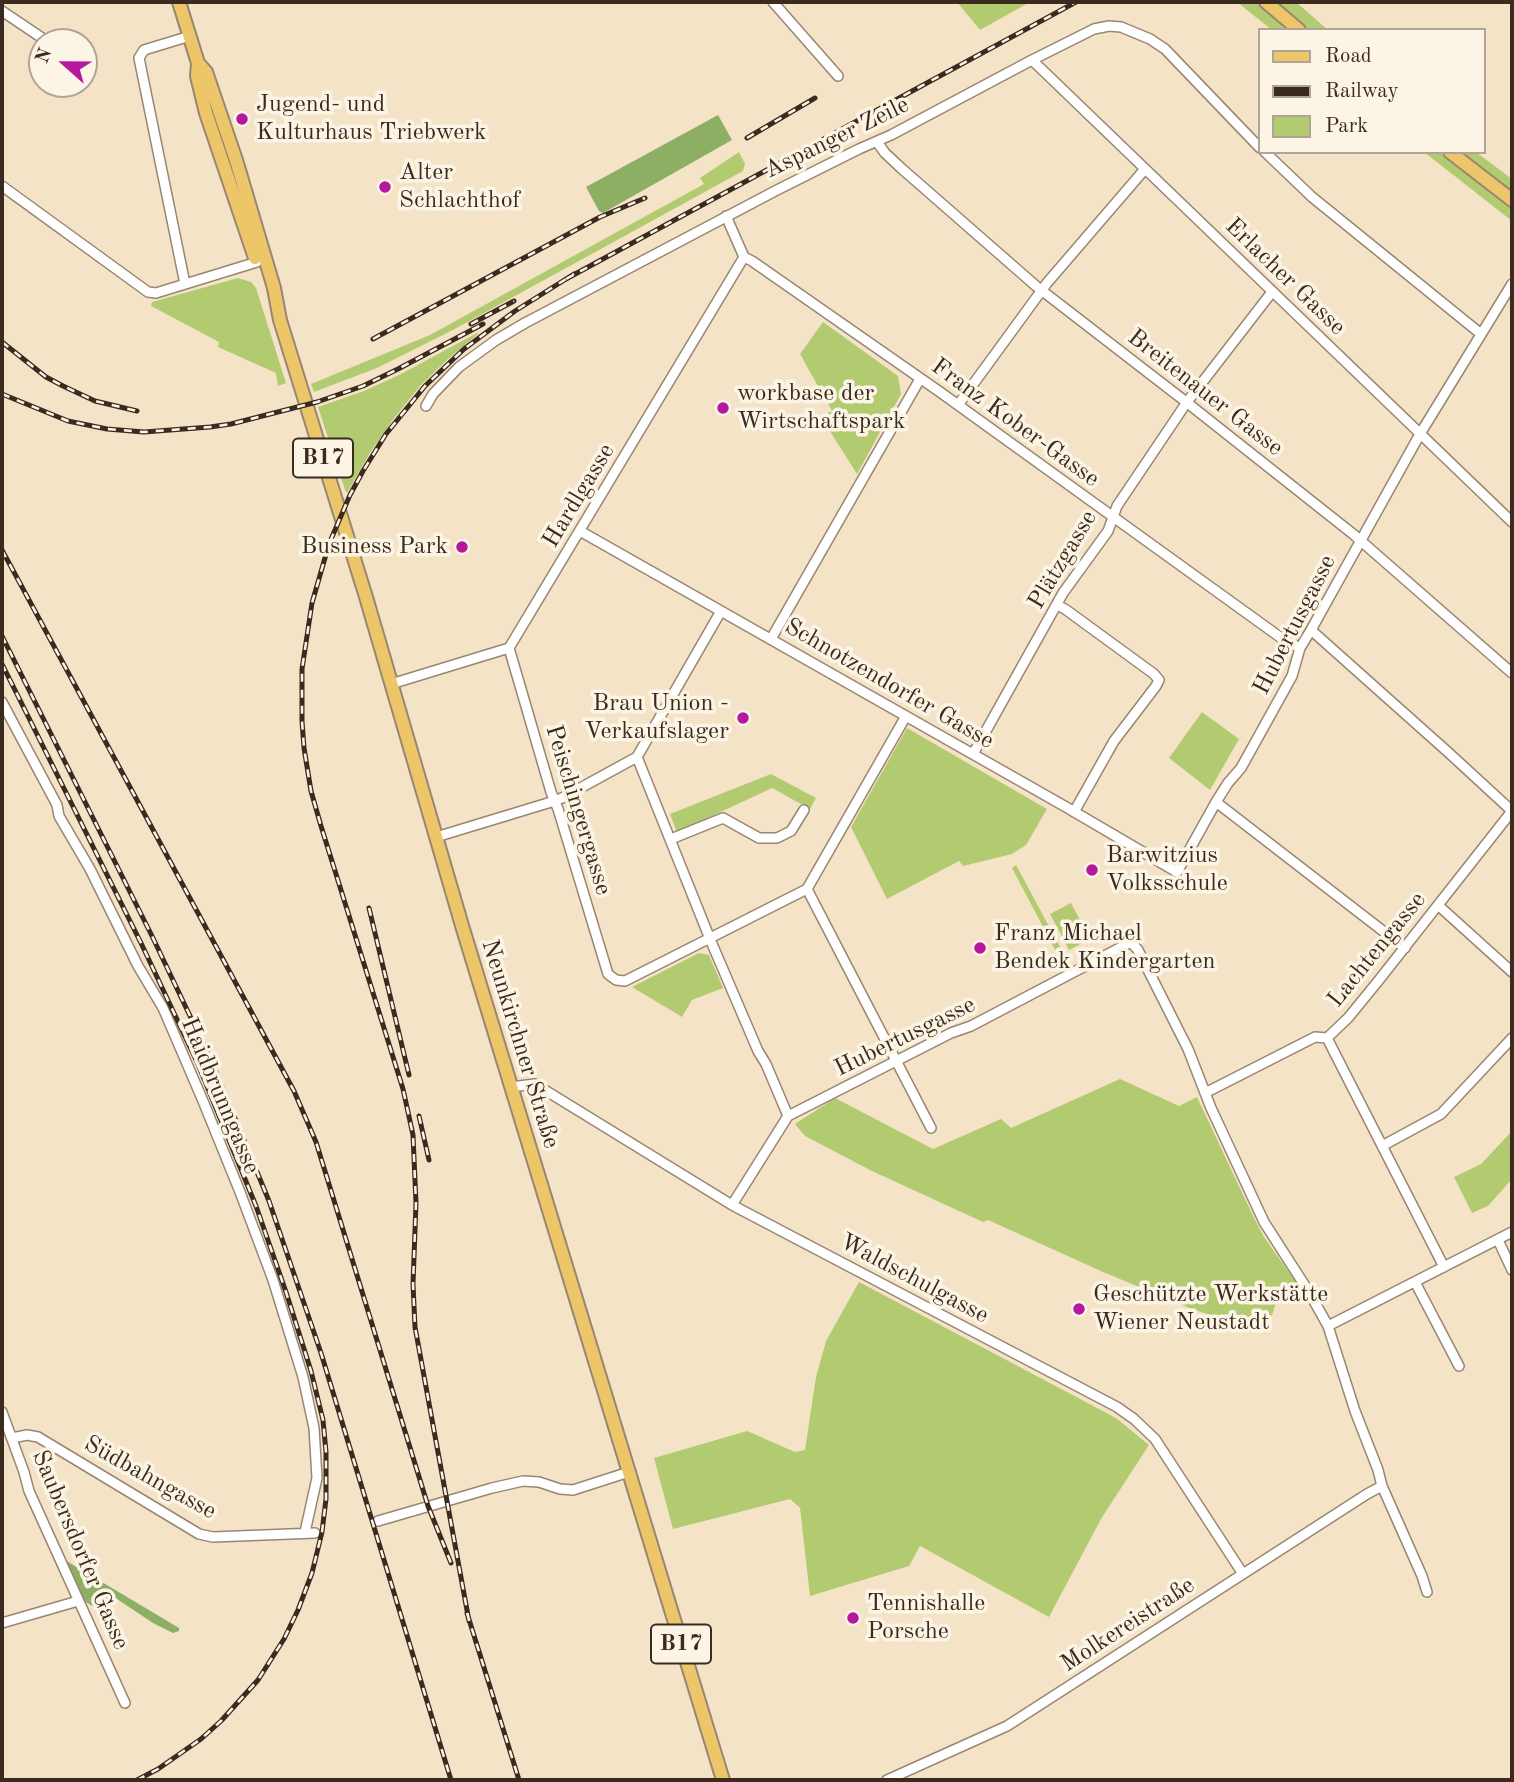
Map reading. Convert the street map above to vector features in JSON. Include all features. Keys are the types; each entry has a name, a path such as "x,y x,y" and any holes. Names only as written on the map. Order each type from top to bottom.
{"main road":[{"name":"Neunkirchner Straße","path":"179,2 198,63 197,76 206,113 266,291 280,320"},
{"path":"1266,2 1297,28"},
{"name":"Neunkirchner Straße","path":"198,63 206,72 228,136 274,288 280,320 723,1780"},
{"path":"1453,154 1512,200"}],"street":[{"path":"773,2 838,76"},
{"path":"2,11 28,29"},
{"name":"Aspanger Zeile","path":"426,406 433,394 459,367 525,323 726,216 877,142 1094,29 1121,27 1150,39 1165,49 1258,146"},
{"path":"185,284 139,58 144,50 190,36"},
{"name":"Erlacher Gasse","path":"1032,60 1512,522"},
{"name":"Breitenauer Gasse","path":"877,142 920,186 1041,290 1360,540 1512,673"},
{"path":"1267,154 1311,197 1481,334"},
{"path":"958,405 1041,290 1144,169"},
{"path":"2,186 148,292 156,293 257,262"},
{"path":"726,216 744,257"},
{"name":"Franz Kober-Gasse","path":"744,257 958,405 1284,640 1300,648"},
{"name":"Hardlgasse","path":"509,648 744,257"},
{"name":"Hubertusgasse","path":"1177,872 1228,783 1241,768 1292,676 1300,648 1419,434 1512,285"},
{"name":"Plätzgasse","path":"973,754 1063,593 1108,531 1117,506 1187,402 1272,292"},
{"path":"771,639 920,379"},
{"name":"Schnotzendorfer Gasse","path":"580,531 1177,872"},
{"path":"1057,605 1159,680 1114,741 1074,811"},
{"path":"436,837 555,801 637,757 721,611"},
{"path":"1311,630 1512,811"},
{"path":"391,684 509,648"},
{"name":"Peischingergasse","path":"509,648 608,974 616,980 625,981 710,939"},
{"name":"Haidbrunngasse","path":"2,702 57,805 59,817 163,1008 208,1112 268,1267 303,1377 314,1428 317,1478 310,1533"},
{"path":"710,939 807,890 906,716"},
{"path":"637,757 710,939 788,1116 732,1205"},
{"path":"1216,803 1405,948"},
{"path":"671,839 723,818 759,838 777,838 790,831 804,810"},
{"name":"Lachtengasse","path":"1205,1093 1315,1037 1327,1038 1348,1018 1512,811"},
{"path":"807,890 931,1128"},
{"path":"1439,906 1512,972"},
{"name":"Hubertusgasse","path":"788,1116 951,1033 971,1026 1131,942 1138,950 1188,1049 1205,1093"},
{"path":"1327,1038 1444,1267"},
{"path":"1382,1146 1441,1114 1512,1038"},
{"name":"Waldschulgasse","path":"511,1087 535,1084 732,1205 1117,1407 1155,1439 1243,1574"},
{"path":"1205,1093 1264,1222 1310,1292 1328,1326 1382,1486 1427,1592"},
{"path":"1328,1326 1512,1232"},
{"path":"1498,1240 1512,1270"},
{"path":"1415,1282 1459,1366"},
{"name":"Saubersdorfer Gasse","path":"2,1412 29,1491 125,1703"},
{"name":"Südbahngasse","path":"12,1438 27,1435 38,1437 199,1534 213,1537 310,1533"},
{"path":"378,1521 523,1481 573,1490 629,1472"},
{"name":"Molkereistraße","path":"887,1780 1007,1726 1382,1486"},
{"path":"2,1623 78,1601"}],"green space":[{"path":"957,2 1030,2 980,30"},
{"path":"1237,2 1296,2 1326,28 1270,28"},
{"path":"718,115 732,140 603,213 599,211 586,187"},
{"path":"739,152 745,164 743,171 453,330 377,368 314,392 311,384 430,335 704,184 700,178"},
{"path":"1427,154 1479,154 1512,179 1512,221"},
{"path":"238,278 251,282 256,288 286,383 278,386 276,373 218,347 219,342 151,306 152,302"},
{"path":"823,322 898,376 901,394 857,474 821,417 832,411 800,354"},
{"path":"477,333 421,385 395,417 371,451 347,493 318,407 364,391 401,374"},
{"path":"1202,712 1239,739 1210,790 1169,758"},
{"path":"907,728 1047,809 1026,845 1012,854 963,866 959,861 887,899 851,827"},
{"path":"771,774 816,798 810,809 772,788 680,831 676,830 670,814"},
{"path":"1016,865 1065,956 1060,959 1012,868"},
{"path":"1071,903 1090,939 1069,950 1050,914"},
{"path":"699,953 709,955 723,988 692,1000 682,1017 632,987"},
{"path":"1120,1079 1179,1106 1197,1097 1264,1237 1298,1285 1278,1297 1266,1333 1192,1309 988,1220 983,1222 872,1171 805,1136 795,1124 835,1098 933,1149 1001,1119 1011,1128"},
{"path":"1512,1131 1512,1179 1488,1206 1472,1213 1454,1177 1481,1164"},
{"path":"859,1282 1116,1418 1149,1445 1101,1519 1049,1617 920,1546 909,1566 810,1596 800,1508 790,1499 673,1529 654,1458 747,1431 795,1452 805,1450 816,1377 826,1341"},
{"path":"65,1560 179,1628 179,1631 173,1633 153,1623 114,1597 103,1612 84,1601"}],"railway":[{"path":"566,279 1076,2"},
{"path":"747,138 815,98"},
{"path":"373,339 600,217 645,198"},
{"path":"469,1621 415,1327 413,1284 416,1203 413,1135 403,1089 311,791 302,721 302,669 312,603 329,544 350,495 386,434 425,386 464,349 515,311 574,274"},
{"path":"471,324 514,301"},
{"path":"2,394 68,421 107,429 144,432 231,424 317,402 363,386 483,324"},
{"path":"2,342 46,377 63,386 95,401 137,411"},
{"path":"2,550 294,1091 316,1142 428,1506 451,1563"},
{"path":"2,636 210,1058 269,1201 321,1353 451,1780"},
{"path":"2,664 198,1064 256,1206 311,1371 323,1420 326,1499 322,1532 312,1573 284,1639 258,1680 221,1721 201,1739 137,1780"},
{"path":"369,908 409,1075"},
{"path":"419,1116 429,1160"},
{"path":"467,1613 519,1780"}],"place":[{"name":"Jugend- und Kulturhaus Triebwerk","path":"242,119"},
{"name":"Alter Schlachthof","path":"385,187"},
{"name":"workbase der Wirtschaftspark","path":"723,408"},
{"name":"Business Park","path":"462,547"},
{"name":"Brau Union - Verkaufslager","path":"743,718"},
{"name":"Barwitzius Volksschule","path":"1092,870"},
{"name":"Franz Michael Bendek Kindergarten","path":"980,948"},
{"name":"Geschützte Werkstätte Wiener Neustadt","path":"1079,1309"},
{"name":"Tennishalle Porsche","path":"853,1618"}]}
